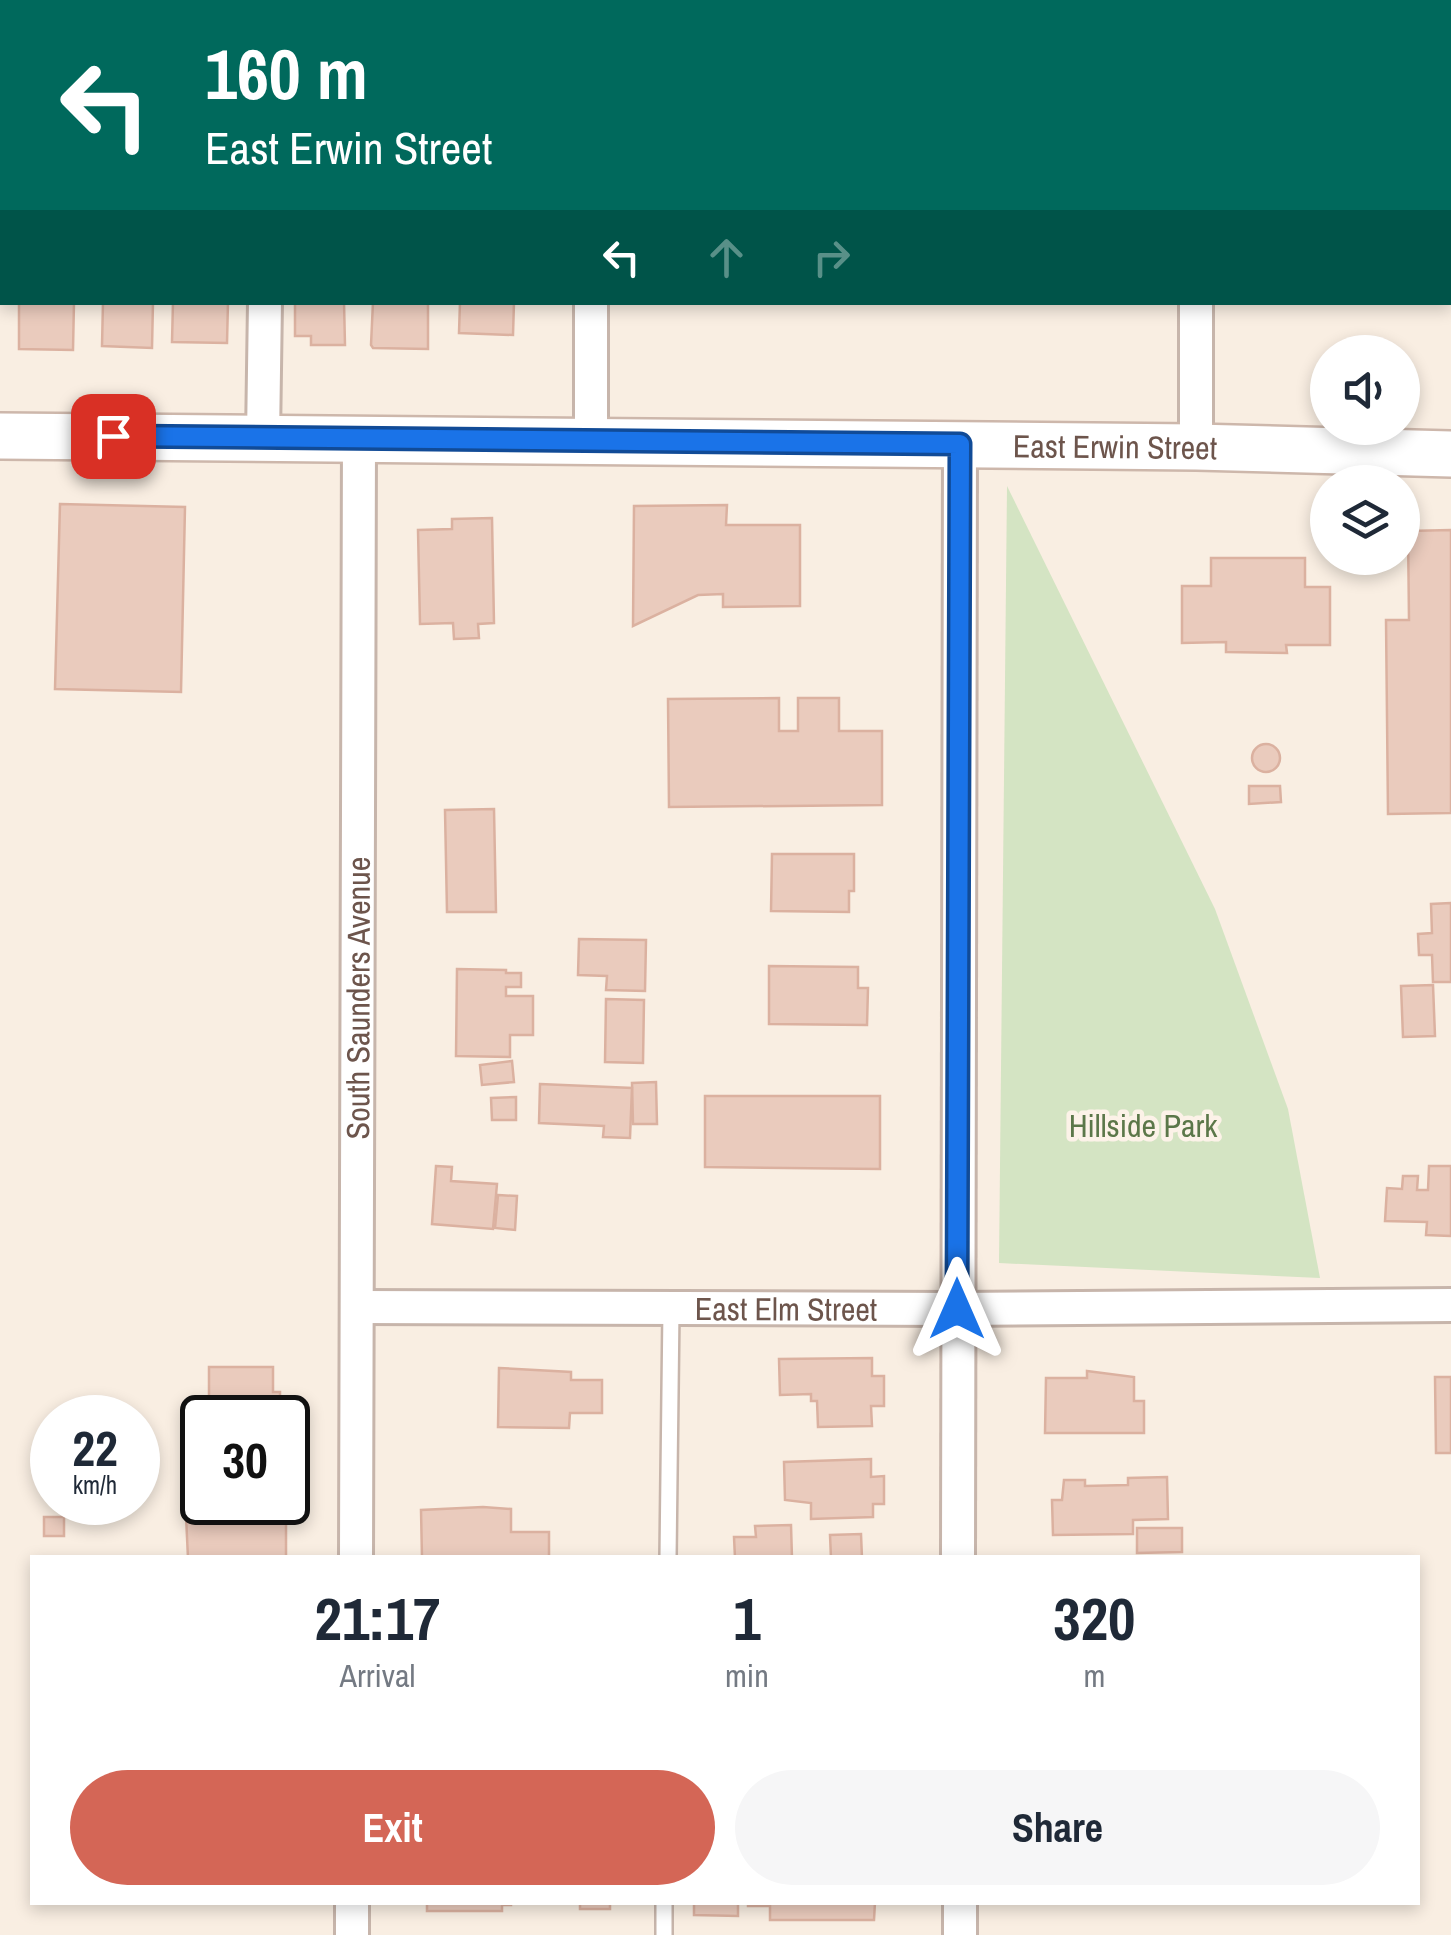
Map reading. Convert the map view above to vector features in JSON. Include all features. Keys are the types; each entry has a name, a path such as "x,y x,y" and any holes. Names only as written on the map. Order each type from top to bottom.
{"main road":[{"name":"East Erwin Street","path":"0,436 960,444 1451,454"}],"street":[{"path":"263,437 265,305"},
{"path":"591,305 591,441"},
{"path":"1196,305 1196,447"},
{"name":"South Saunders Avenue","path":"356,1555 359,440"},
{"path":"958,1555 960,444"},
{"name":"East Elm Street","path":"358,1308 1451,1305"},
{"path":"352,1905 352,1935"},
{"path":"960,1905 960,1935"}],"lane":[{"path":"668,1555 671,1309"},
{"path":"664,1905 664,1935"}],"green space":[{"name":"Hillside Park","path":"1007,486 1215,909 1288,1109 1320,1278 999,1263"}],"building":[{"path":"19,305 74,305 73,350 19,349"},
{"path":"103,305 153,305 152,348 102,346"},
{"path":"173,305 228,305 227,343 172,342"},
{"path":"295,305 344,305 345,345 311,345 311,336 295,336"},
{"path":"373,305 428,305 428,349 371,345"},
{"path":"460,305 514,305 513,335 459,333"},
{"path":"60,504 185,507 181,692 55,689"},
{"path":"727,505 726,525 800,525 800,606 723,607 723,594 698,595 633,626 634,506"},
{"path":"492,518 494,623 478,624 479,638 454,639 453,623 420,624 418,530 452,529 452,519"},
{"path":"1451,530 1451,813 1388,814 1386,620 1409,620 1408,575 1420,575 1420,531"},
{"path":"1211,558 1305,558 1305,587 1330,587 1330,645 1286,645 1287,653 1226,652 1226,642 1182,643 1182,586 1211,586"},
{"path":"779,698 779,731 798,731 798,698 839,698 839,731 882,731 882,805 669,807 668,699"},
{"path":"1266,744 1276,748 1280,758 1276,768 1266,772 1256,768 1252,758 1256,748"},
{"path":"1249,786 1280,786 1281,802 1249,804"},
{"path":"494,809 496,912 447,912 445,810"},
{"path":"772,854 854,854 854,891 849,891 849,912 771,911"},
{"path":"1451,903 1451,982 1433,982 1432,955 1419,955 1418,934 1432,933 1431,904"},
{"path":"579,939 646,940 645,991 606,990 607,976 578,975"},
{"path":"769,966 858,967 858,988 868,988 867,1025 769,1024"},
{"path":"457,969 521,973 521,987 506,987 506,996 533,996 533,1035 510,1035 510,1057 456,1056"},
{"path":"1433,985 1435,1036 1403,1037 1401,986"},
{"path":"606,999 644,1000 643,1063 605,1062"},
{"path":"512,1061 514,1082 482,1085 480,1065"},
{"path":"656,1082 657,1124 633,1124 632,1083"},
{"path":"540,1084 632,1088 630,1138 603,1137 604,1126 539,1123"},
{"path":"705,1096 880,1096 880,1169 705,1167"},
{"path":"516,1097 516,1120 492,1120 491,1098"},
{"path":"436,1166 452,1167 451,1181 497,1184 493,1229 432,1224"},
{"path":"1429,1166 1451,1166 1451,1236 1426,1235 1427,1222 1385,1221 1387,1188 1402,1189 1403,1176 1418,1176 1417,1190 1428,1190"},
{"path":"498,1195 517,1196 515,1230 495,1228"},
{"path":"872,1358 872,1376 884,1376 884,1406 871,1406 872,1426 818,1427 817,1401 811,1401 811,1394 780,1395 779,1359"},
{"path":"209,1367 273,1367 273,1392 280,1392 280,1395 209,1395"},
{"path":"499,1368 571,1372 571,1380 602,1380 602,1413 570,1413 569,1428 498,1427"},
{"path":"1087,1371 1134,1377 1134,1401 1144,1401 1144,1433 1045,1433 1046,1378 1087,1378"},
{"path":"1435,1377 1451,1377 1451,1453 1436,1453"},
{"path":"871,1459 871,1477 884,1476 884,1504 873,1504 873,1517 811,1519 811,1503 785,1500 784,1462"},
{"path":"1167,1477 1168,1519 1133,1520 1133,1534 1053,1535 1052,1500 1062,1500 1064,1480 1085,1480 1085,1486 1128,1485 1128,1478"},
{"path":"511,1509 511,1532 549,1532 549,1555 422,1555 421,1510"},
{"path":"44,1525 64,1525 64,1536 44,1536"},
{"path":"186,1525 286,1525 286,1555 188,1555"},
{"path":"791,1525 792,1555 735,1555 734,1537 756,1537 755,1526"},
{"path":"1137,1528 1182,1528 1182,1552 1137,1553"},
{"path":"861,1534 862,1555 831,1555 830,1535"},
{"path":"427,1905 502,1905 502,1911 427,1911"},
{"path":"580,1905 610,1905 610,1909 580,1909"},
{"path":"694,1905 738,1905 738,1916 694,1915"},
{"path":"875,1905 874,1920 770,1920 770,1906 748,1906"}],"route":[{"path":"113,436 960,444 957,1309"}]}
